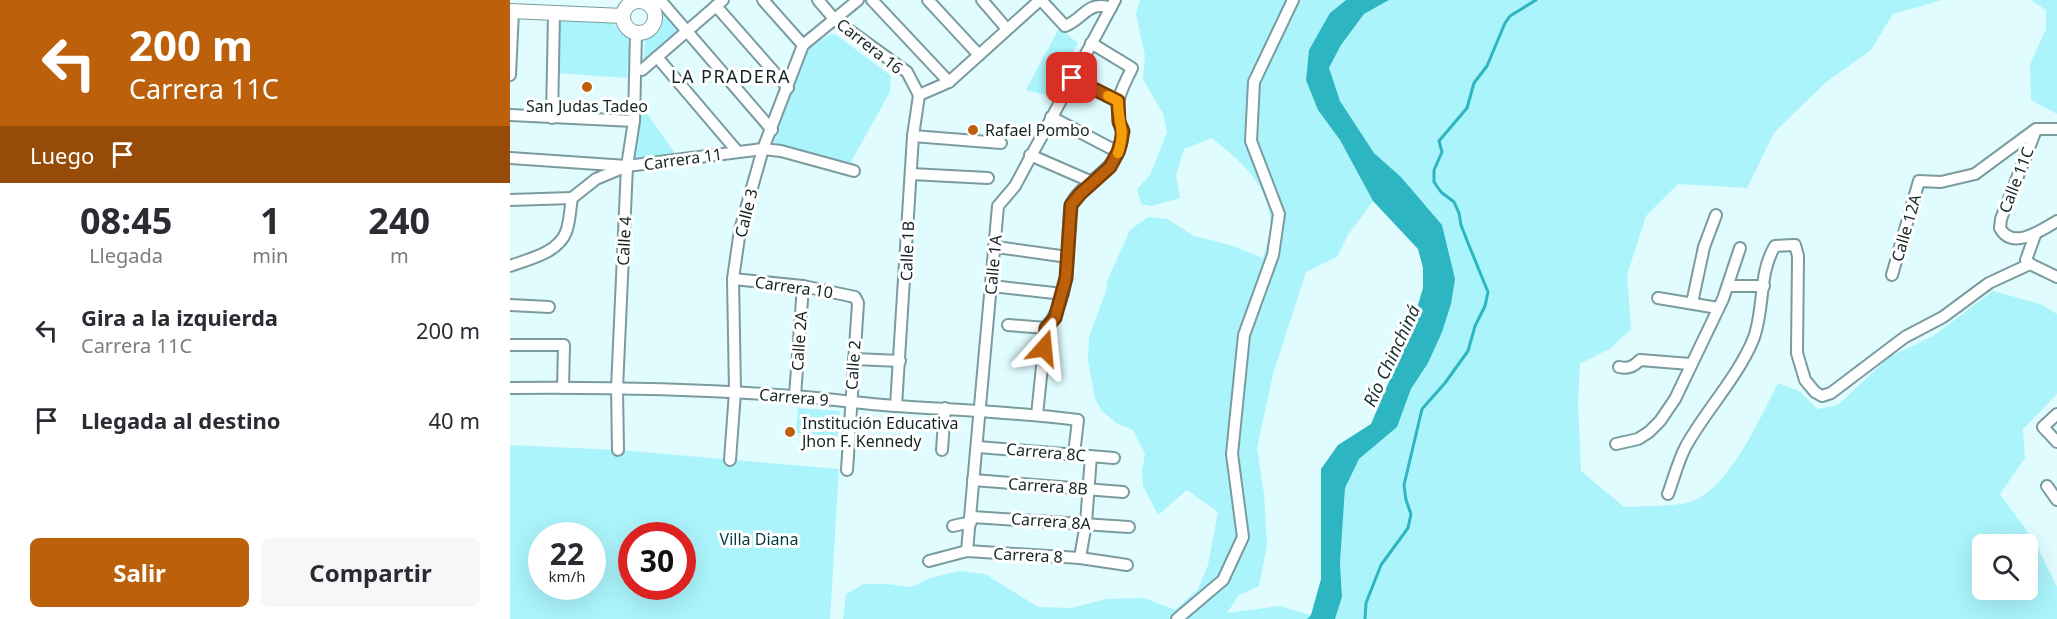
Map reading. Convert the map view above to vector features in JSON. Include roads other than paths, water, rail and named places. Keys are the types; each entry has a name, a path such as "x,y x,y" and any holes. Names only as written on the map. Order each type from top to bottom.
{"main road":[{"path":"655,1 654,23 643,32 636,32 627,27 623,16 625,10 633,2 655,1"},
{"path":"512,11 623,16"}],"street":[{"path":"763,0 803,45 858,0"},
{"name":"Carrera 16","path":"818,0 835,20 906,72 918,95"},
{"path":"872,0 949,82"},
{"path":"928,0 979,55"},
{"path":"982,0 1007,29"},
{"path":"918,95 949,82 1041,0"},
{"name":"Calle 1A","path":"967,551 998,206 1015,186 1113,4 1094,4 1065,26 1041,0"},
{"path":"1177,619 1223,580 1243,537 1232,454 1244,335 1273,255 1279,214 1251,141 1254,82 1293,0"},
{"path":"655,1 688,31 772,130"},
{"path":"642,70 720,3 788,88"},
{"path":"510,75 512,11"},
{"path":"552,117 554,13"},
{"name":"Calle 4","path":"618,450 617,389 627,166 634,121 636,32"},
{"path":"1037,415 1046,328 1055,318 1063,294 1071,205 1092,182 1110,167 1118,152 1123,131 1119,122 1118,101 1132,68 1091,44"},
{"name":"Calle 3","path":"730,460 735,392 734,279 740,230 764,149 803,45"},
{"path":"657,57 737,151"},
{"path":"1072,78 1118,101"},
{"name":"Calle 1B","path":"896,406 913,136 918,95"},
{"path":"510,115 634,121"},
{"path":"1051,117 1118,152"},
{"path":"2036,129 2057,129"},
{"name":"Calle 12A","path":"1892,275 1919,182 1941,182 1975,174 2036,129"},
{"name":"Calle 11C","path":"2035,235 2018,239 2008,237 2000,228 2001,219 2036,129"},
{"path":"913,136 1001,143"},
{"name":"Carrera 11","path":"510,158 627,166 764,149 782,151 854,171"},
{"path":"1030,155 1092,182"},
{"path":"510,200 572,198 596,179 627,166"},
{"path":"911,174 988,178"},
{"path":"510,266 543,254 557,245 566,232 572,198"},
{"path":"1692,303 1704,247 1716,215"},
{"path":"2057,221 2035,235 2026,260 2057,277"},
{"path":"1668,494 1686,447 1744,360 1754,338 1761,315 1768,266 1775,246 1795,245 1798,256 1797,353 1805,380 1815,392 1822,396 1831,393 1905,337 1943,317 1989,283 2030,264"},
{"path":"996,247 1068,257"},
{"path":"1616,444 1638,439 1649,432 1660,421 1675,399 1728,286 1740,248"},
{"name":"Carrera 10","path":"734,279 803,285 855,297"},
{"name":"Calle 2A","path":"795,396 803,285"},
{"path":"992,286 1063,294"},
{"path":"1728,286 1764,286"},
{"name":"Calle 2","path":"847,470 858,303 855,297"},
{"path":"1658,298 1718,308"},
{"path":"510,305 549,307"},
{"path":"1008,325 1046,328"},
{"path":"510,345 564,345 563,388"},
{"path":"854,359 900,361"},
{"path":"1619,367 1626,369 1635,366 1640,360 1690,364"},
{"name":"Carrera 9","path":"510,388 735,392 851,403 1037,415 1078,420 1074,454"},
{"path":"942,450 945,408"},
{"path":"2057,414 2043,427 2057,442"},
{"name":"Carrera 8C","path":"978,447 1114,458"},
{"path":"1080,558 1086,523 1091,456"},
{"name":"Carrera 8B","path":"974,480 1123,492"},
{"path":"2047,486 2057,500"},
{"name":"Carrera 8A","path":"953,526 971,519 1129,526"},
{"name":"Carrera 8","path":"929,561 967,551 1080,558 1127,565"}],"waterway":[{"path":"1365,619 1366,603 1381,565 1408,528 1411,514 1404,485 1422,409 1445,383 1468,351 1488,292 1454,202 1441,192 1434,182 1434,170 1442,152 1439,141 1467,108 1474,83 1487,66 1505,23 1510,16 1536,0"}],"place":[{"name":"San Judas Tadeo","path":"587,87"},
{"name":"Rafael Pombo","path":"973,130"},
{"name":"Institución Educativa Jhon F. Kennedy","path":"790,432"}],"district":[{"name":"LA PRADERA","path":"731,77"}],"water label":[{"name":"Río Chinchiná","path":"1392,356"}],"park label":[{"name":"Villa Diana","path":"759,539"}]}
